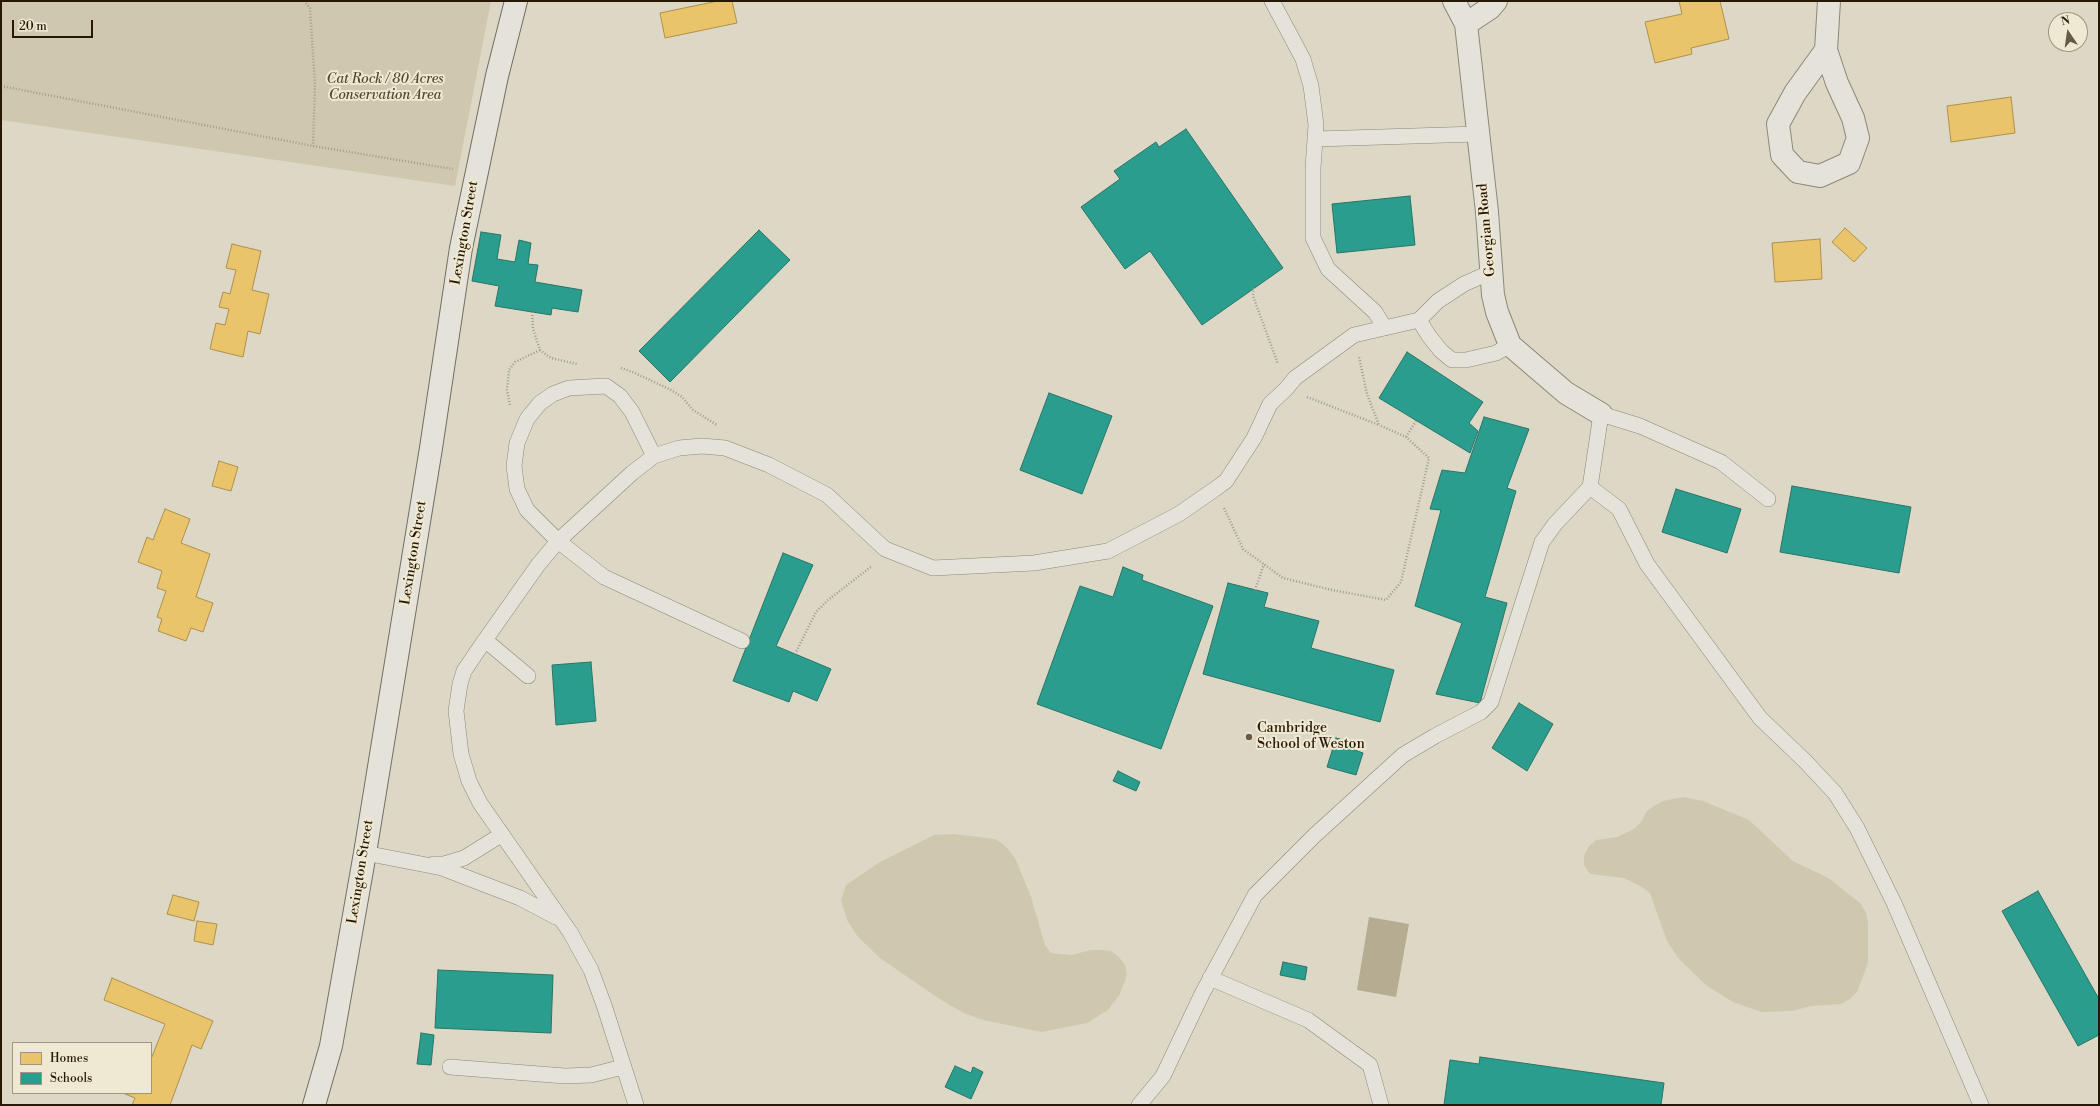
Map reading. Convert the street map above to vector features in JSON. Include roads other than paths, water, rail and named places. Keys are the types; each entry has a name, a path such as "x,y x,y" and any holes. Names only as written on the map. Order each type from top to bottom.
{"street":[{"name":"Lexington Street","path":"314,1105 331,1046 365,853 431,448 461,248 475,174 516,1"},
{"name":"Georgian Road","path":"1454,1 1466,24 1487,212 1491,272 1497,312 1510,344 1566,393 1602,414"},
{"path":"1466,24 1490,8 1496,1"},
{"path":"1826,50 1795,93 1778,124 1782,155 1798,172 1820,176 1849,163 1858,138 1853,118 1837,83 1826,50 1829,1"}],"lane":[{"path":"1272,1 1303,59 1311,86 1316,139 1313,168 1313,238 1328,269 1375,312 1384,328"},
{"path":"1316,139 1478,134"},
{"path":"636,1105 604,1005 590,970 562,921 480,803 469,781 461,754 457,725 460,684 464,671 538,565 558,541 632,473 654,456 679,448 702,446 725,448 769,465 827,495 885,549 933,568 1034,563 1108,551 1179,514 1226,481 1254,438 1270,404 1295,378 1354,335 1419,320 1438,301 1464,284 1491,272"},
{"path":"1419,320 1429,336 1452,360 1466,360 1496,353 1510,344"},
{"path":"654,456 632,412 620,396 606,386 569,388 553,394 540,403 527,419 517,443 514,466 517,489 527,510 558,541 604,577 742,641"},
{"path":"1139,1105 1163,1076 1210,978 1255,896 1315,835 1403,755 1481,712 1491,702 1542,542 1555,524 1590,487 1602,414 1640,426 1721,462 1768,499"},
{"path":"1590,487 1619,509 1646,564 1760,718 1805,761 1835,793 1857,828 1894,902 1981,1105"},
{"path":"485,640 528,676"},
{"path":"425,864 444,864 464,858 501,835"},
{"path":"365,853 425,864 520,898 562,921"},
{"path":"1210,978 1308,1020 1370,1065 1382,1105"},
{"path":"450,1067 566,1076 591,1075 623,1067"}],"place":[{"name":"Cambridge School of Weston","path":"1249,737"}],"park label":[{"name":"Cat Rock / 80 Acres Conservation Area","path":"385,88"}]}
